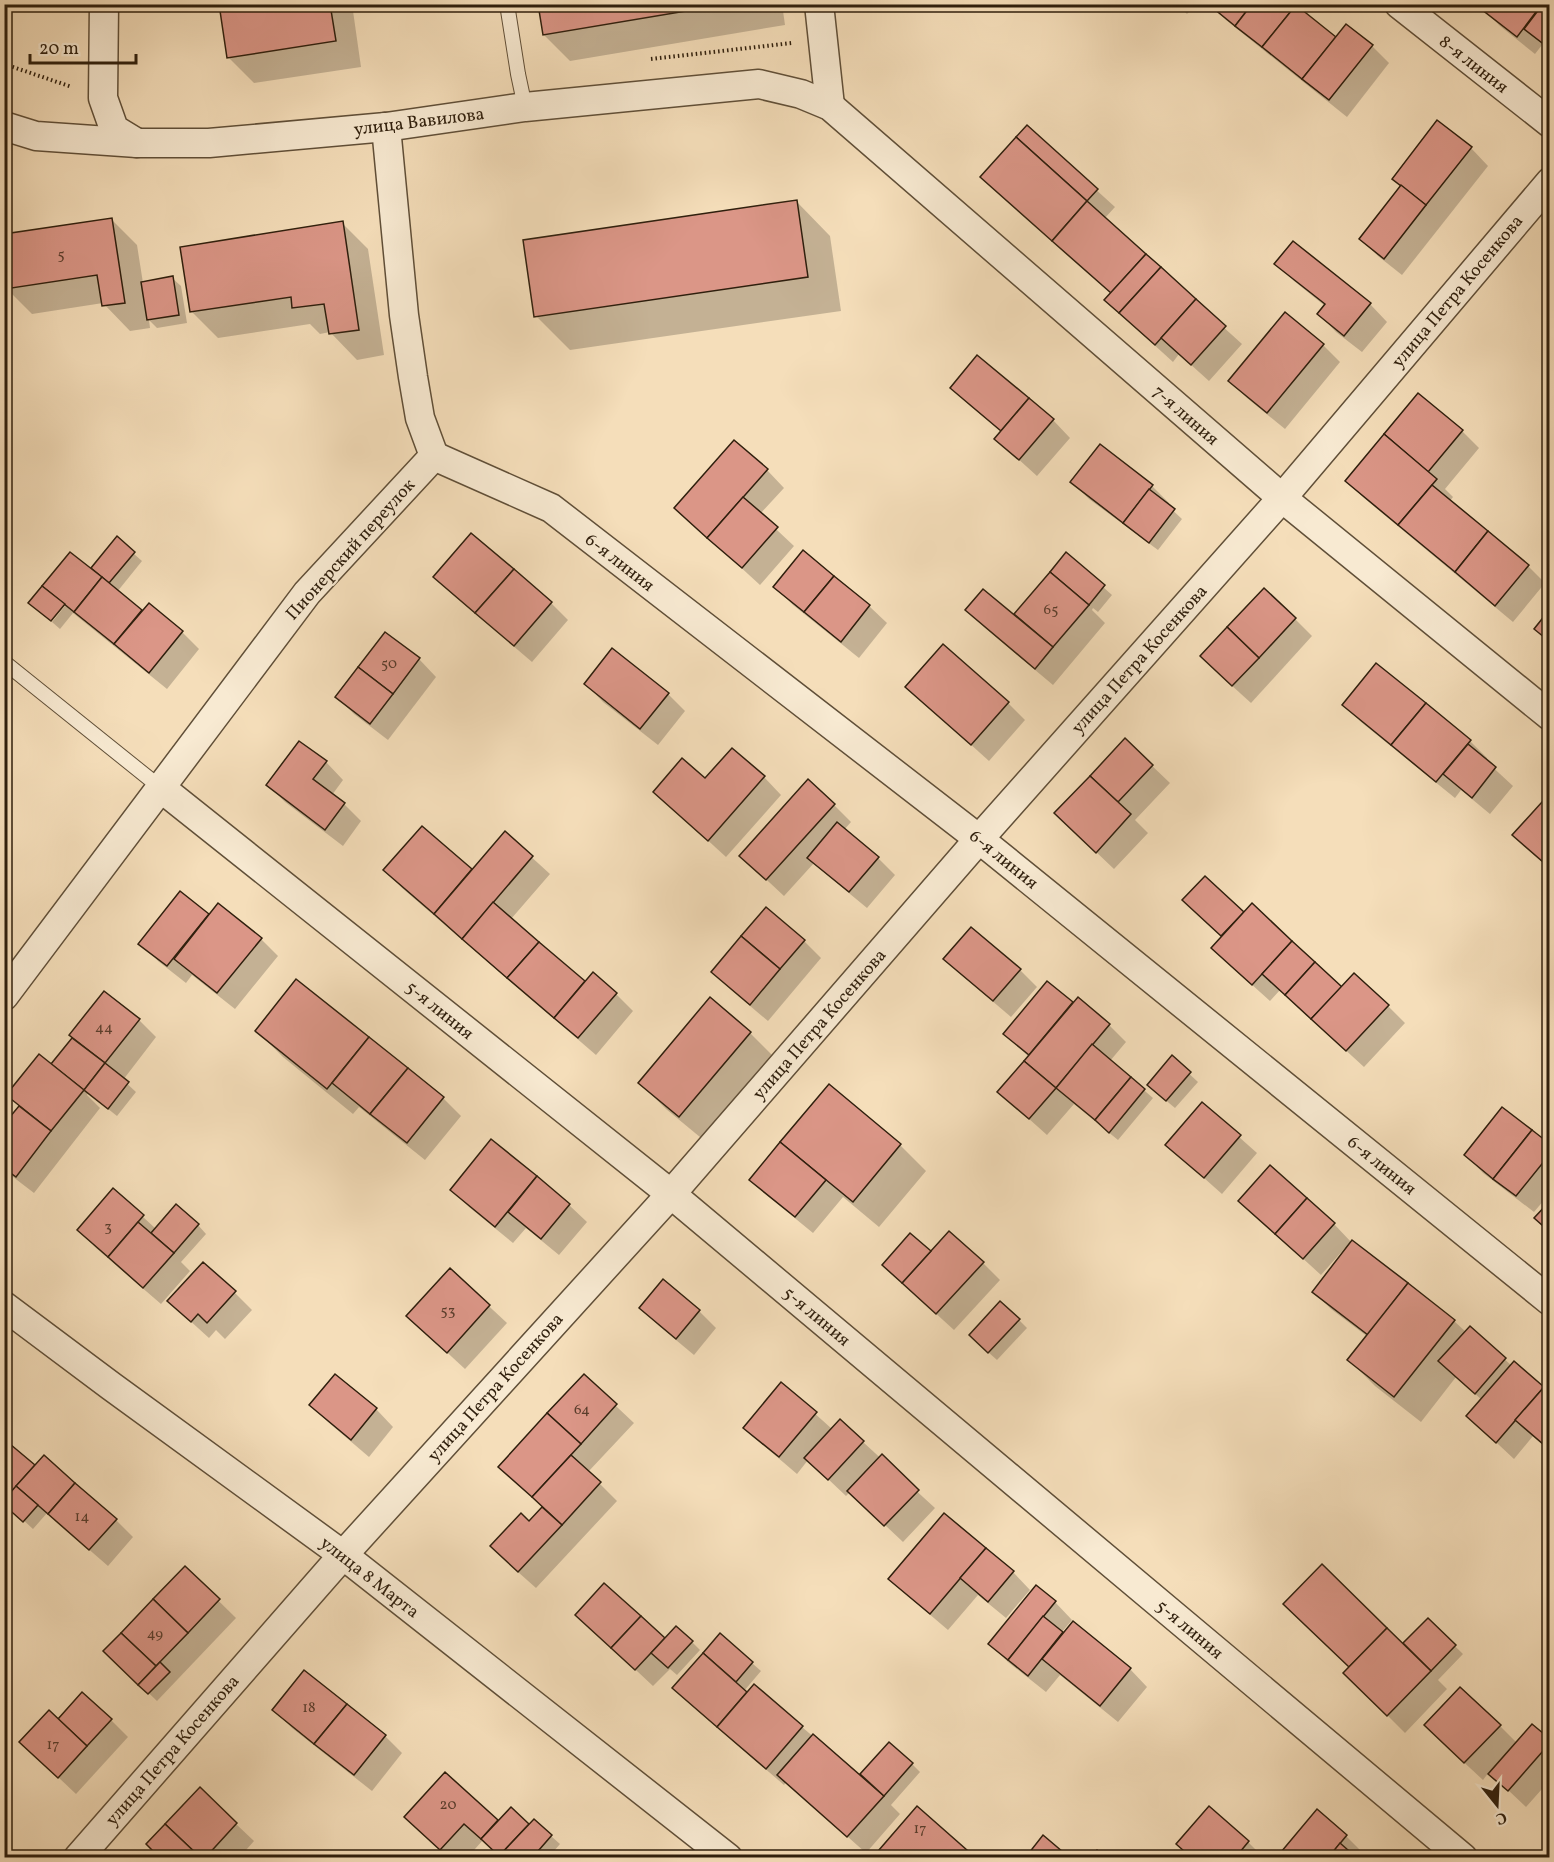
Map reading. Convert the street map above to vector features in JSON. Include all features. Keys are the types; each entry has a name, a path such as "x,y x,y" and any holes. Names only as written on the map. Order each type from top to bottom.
{"street":[{"path":"104,4 104,98 114,129 137,143"},
{"path":"819,4 830,106"},
{"name":"8-я линия","path":"1399,4 1550,123"},
{"name":"улица Вавилова","path":"4,126 36,136 137,143 209,143 386,128 525,107 759,84 801,94 830,106"},
{"name":"7-я линия","path":"830,106 1282,498 1550,716"},
{"path":"386,128 404,315 413,377 420,418 434,456"},
{"name":"улица Петра Косенкова","path":"78,1857 343,1555 671,1194 979,839 1282,498 1550,182"},
{"name":"Пионерский переулок","path":"4,996 307,593 434,456"},
{"name":"6-я линия","path":"434,456 551,508 979,839 1550,1301"},
{"name":"5-я линия","path":"161,788 671,1194 1463,1857"},
{"name":"улица 8 Марта","path":"4,1306 343,1555 729,1857"}],"lane":[{"path":"507,4 525,107"},
{"path":"4,662 161,788"}],"path":[{"path":"647,59 823,40"},
{"path":"4,64 104,98"}],"building":[{"path":"219,4 330,4 336,41 227,58"},
{"path":"538,4 728,4 543,35"},
{"path":"1208,4 1252,4 1235,26"},
{"path":"1252,4 1296,5 1262,47 1235,26"},
{"path":"1484,4 1542,4 1517,37 1481,9"},
{"path":"1543,4 1550,4 1550,49 1524,29"},
{"path":"1296,5 1336,37 1302,79 1262,47"},
{"path":"1346,24 1373,45 1329,100 1302,79"},
{"path":"1437,120 1472,147 1426,205 1392,179"},
{"path":"1027,125 1098,189 1087,201 1016,137"},
{"path":"1016,137 1087,201 1052,241 980,177"},
{"path":"1401,185 1426,205 1384,259 1359,239"},
{"path":"797,200 808,277 534,317 523,240"},
{"path":"1087,201 1146,254 1111,293 1052,241"},
{"path":"112,218 125,303 102,306 97,275 5,289 4,234"},
{"path":"343,221 359,330 329,334 324,304 292,308 291,297 190,312 180,247"},
{"path":"1293,241 1371,303 1344,336 1317,314 1325,304 1274,264"},
{"path":"1146,254 1161,267 1119,313 1104,300"},
{"path":"1161,267 1196,299 1155,345 1119,313"},
{"path":"173,276 179,315 147,320 141,282"},
{"path":"1196,299 1226,326 1191,365 1161,338"},
{"path":"1285,312 1324,344 1267,413 1228,381"},
{"path":"977,355 1029,398 1001,431 950,388"},
{"path":"1418,393 1463,430 1428,472 1384,434"},
{"path":"1029,398 1054,419 1019,460 994,439"},
{"path":"1384,434 1437,479 1398,525 1345,481"},
{"path":"734,440 768,469 707,538 674,508"},
{"path":"1100,444 1153,485 1123,523 1070,482"},
{"path":"1432,485 1488,531 1455,572 1398,525"},
{"path":"1149,489 1175,509 1149,543 1123,523"},
{"path":"743,497 778,527 742,568 707,538"},
{"path":"1488,531 1529,565 1495,606 1455,572"},
{"path":"471,533 514,569 475,613 433,577"},
{"path":"117,536 135,552 109,583 91,568"},
{"path":"803,550 834,576 804,612 773,587"},
{"path":"70,552 102,577 74,612 42,586"},
{"path":"1066,552 1105,585 1089,605 1050,572"},
{"path":"514,569 552,602 514,646 475,613"},
{"path":"1050,572 1089,605 1053,647 1014,614"},
{"path":"834,576 870,605 841,642 804,612"},
{"path":"102,577 142,610 114,644 74,612"},
{"path":"42,586 65,604 51,621 28,603"},
{"path":"1264,588 1296,618 1259,658 1227,627"},
{"path":"983,589 1053,647 1035,669 965,610"},
{"path":"149,603 183,631 149,673 114,644"},
{"path":"1550,609 1550,642 1534,629"},
{"path":"1227,627 1259,658 1232,686 1200,656"},
{"path":"385,632 420,658 393,694 358,667"},
{"path":"943,644 1009,702 971,745 905,687"},
{"path":"612,648 669,693 640,729 584,684"},
{"path":"1376,663 1426,703 1391,745 1342,705"},
{"path":"358,667 393,694 370,724 335,697"},
{"path":"1426,703 1471,740 1436,782 1391,745"},
{"path":"1125,738 1153,765 1118,802 1090,776"},
{"path":"299,741 327,761 313,779 345,803 325,830 266,785"},
{"path":"1468,744 1496,767 1472,798 1443,774"},
{"path":"732,748 765,776 708,841 653,792 682,758 705,778"},
{"path":"1090,776 1131,814 1096,853 1054,813"},
{"path":"808,779 835,804 766,880 739,856"},
{"path":"1542,802 1550,809 1550,868 1512,835"},
{"path":"837,822 879,857 849,892 807,858"},
{"path":"422,826 472,869 434,914 383,870"},
{"path":"505,831 533,856 462,939 434,914"},
{"path":"1205,876 1244,912 1221,936 1182,900"},
{"path":"180,891 209,914 167,966 138,944"},
{"path":"493,902 539,942 507,978 462,939"},
{"path":"218,903 262,938 217,993 174,959"},
{"path":"1252,903 1292,941 1252,985 1211,948"},
{"path":"766,907 805,940 780,969 741,936"},
{"path":"971,927 1021,969 993,1001 943,959"},
{"path":"741,936 780,969 750,1005 711,972"},
{"path":"1292,941 1315,962 1285,995 1262,974"},
{"path":"539,942 585,981 554,1018 507,978"},
{"path":"1315,962 1342,987 1311,1019 1285,995"},
{"path":"593,972 617,993 578,1038 554,1018"},
{"path":"1354,973 1389,1005 1346,1051 1311,1019"},
{"path":"296,979 369,1037 327,1089 255,1031"},
{"path":"1047,981 1073,1002 1029,1055 1003,1034"},
{"path":"104,991 140,1019 105,1063 69,1035"},
{"path":"710,997 751,1032 679,1117 638,1083"},
{"path":"1078,997 1110,1024 1056,1088 1024,1061"},
{"path":"369,1037 408,1068 370,1114 332,1083"},
{"path":"72,1038 105,1063 84,1090 51,1064"},
{"path":"1092,1044 1131,1077 1095,1120 1056,1088"},
{"path":"39,1054 84,1090 51,1131 6,1095"},
{"path":"1172,1055 1191,1072 1166,1101 1147,1085"},
{"path":"1024,1061 1056,1088 1029,1119 997,1092"},
{"path":"105,1063 129,1082 108,1109 84,1090"},
{"path":"408,1068 444,1097 407,1143 370,1114"},
{"path":"1131,1077 1145,1089 1109,1133 1095,1120"},
{"path":"829,1084 901,1144 853,1202 780,1142"},
{"path":"1202,1102 1241,1135 1204,1178 1165,1145"},
{"path":"19,1106 51,1131 16,1177 4,1168 4,1124"},
{"path":"1502,1107 1532,1130 1493,1179 1464,1155"},
{"path":"1532,1130 1550,1144 1550,1154 1516,1196 1493,1179"},
{"path":"491,1139 537,1176 495,1227 450,1190"},
{"path":"780,1142 826,1180 795,1217 749,1180"},
{"path":"1270,1165 1307,1198 1275,1234 1238,1201"},
{"path":"537,1176 570,1204 541,1239 508,1212"},
{"path":"113,1188 144,1215 108,1257 77,1230"},
{"path":"1307,1198 1335,1223 1303,1259 1275,1234"},
{"path":"1550,1201 1550,1232 1534,1218"},
{"path":"176,1204 199,1224 174,1253 151,1233"},
{"path":"138,1222 174,1253 143,1288 108,1257"},
{"path":"949,1231 984,1262 936,1314 902,1283"},
{"path":"910,1233 931,1251 902,1283 882,1265"},
{"path":"1352,1240 1408,1283 1368,1335 1312,1292"},
{"path":"203,1262 236,1291 207,1323 198,1314 191,1322 167,1301"},
{"path":"450,1268 490,1305 447,1353 406,1316"},
{"path":"663,1279 700,1310 676,1339 639,1308"},
{"path":"1408,1283 1455,1320 1394,1397 1347,1360"},
{"path":"1000,1301 1020,1319 988,1353 969,1335"},
{"path":"1470,1326 1506,1358 1475,1394 1438,1361"},
{"path":"1514,1361 1544,1387 1496,1443 1466,1416"},
{"path":"335,1374 377,1408 351,1440 309,1405"},
{"path":"584,1374 617,1404 581,1444 547,1413"},
{"path":"781,1382 817,1412 779,1457 743,1428"},
{"path":"1544,1387 1550,1392 1550,1450 1515,1420"},
{"path":"547,1413 581,1444 532,1497 498,1467"},
{"path":"840,1419 864,1441 828,1480 804,1458"},
{"path":"4,1439 35,1465 4,1500"},
{"path":"882,1454 919,1490 884,1526 847,1491"},
{"path":"44,1455 75,1483 48,1514 16,1486"},
{"path":"571,1455 601,1482 562,1525 532,1497"},
{"path":"75,1483 117,1519 89,1550 48,1514"},
{"path":"16,1486 38,1505 23,1522 4,1505 4,1500"},
{"path":"542,1507 562,1525 518,1572 490,1546 521,1513 529,1521"},
{"path":"944,1513 986,1548 930,1614 888,1579"},
{"path":"986,1548 1014,1571 988,1602 960,1578"},
{"path":"1322,1564 1387,1628 1349,1667 1283,1604"},
{"path":"185,1566 220,1599 188,1633 153,1599"},
{"path":"604,1583 641,1616 611,1648 575,1615"},
{"path":"1036,1585 1056,1601 1008,1660 988,1644"},
{"path":"153,1599 188,1633 156,1666 121,1633"},
{"path":"641,1616 665,1638 635,1670 611,1648"},
{"path":"1043,1616 1063,1632 1028,1676 1008,1660"},
{"path":"1428,1618 1456,1645 1431,1671 1403,1643"},
{"path":"1073,1621 1131,1668 1100,1706 1042,1659"},
{"path":"676,1626 693,1641 668,1668 651,1653"},
{"path":"1387,1628 1431,1671 1387,1716 1343,1673"},
{"path":"121,1633 156,1666 138,1685 103,1651"},
{"path":"720,1633 753,1662 736,1682 703,1653"},
{"path":"703,1653 747,1692 717,1727 672,1688"},
{"path":"160,1662 170,1672 148,1694 138,1685"},
{"path":"304,1670 347,1704 314,1744 272,1710"},
{"path":"754,1684 803,1726 766,1769 717,1727"},
{"path":"1460,1687 1501,1725 1464,1763 1424,1725"},
{"path":"82,1692 112,1719 87,1746 58,1719"},
{"path":"347,1704 386,1735 354,1775 314,1744"},
{"path":"49,1710 87,1746 58,1778 19,1742"},
{"path":"1532,1724 1550,1739 1550,1743 1508,1791 1488,1774"},
{"path":"813,1734 884,1796 847,1837 777,1775"},
{"path":"889,1742 913,1763 884,1796 860,1774"},
{"path":"445,1772 498,1820 481,1839 464,1824 440,1850 404,1817"},
{"path":"200,1787 237,1823 205,1858 201,1858 165,1824"},
{"path":"917,1806 976,1858 888,1858 879,1850"},
{"path":"1209,1806 1249,1841 1235,1858 1192,1858 1176,1844"},
{"path":"511,1807 529,1824 499,1856 481,1839"},
{"path":"1317,1809 1347,1835 1328,1858 1276,1858"},
{"path":"534,1819 552,1835 532,1858 501,1858 499,1856"},
{"path":"165,1824 201,1858 160,1858 146,1844"},
{"path":"1043,1835 1070,1858 1025,1858"},
{"path":"1340,1843 1357,1858 1328,1858"},
{"path":"539,1850 547,1858 532,1858"},
{"path":"1097,1850 1106,1858 1091,1858"}]}
